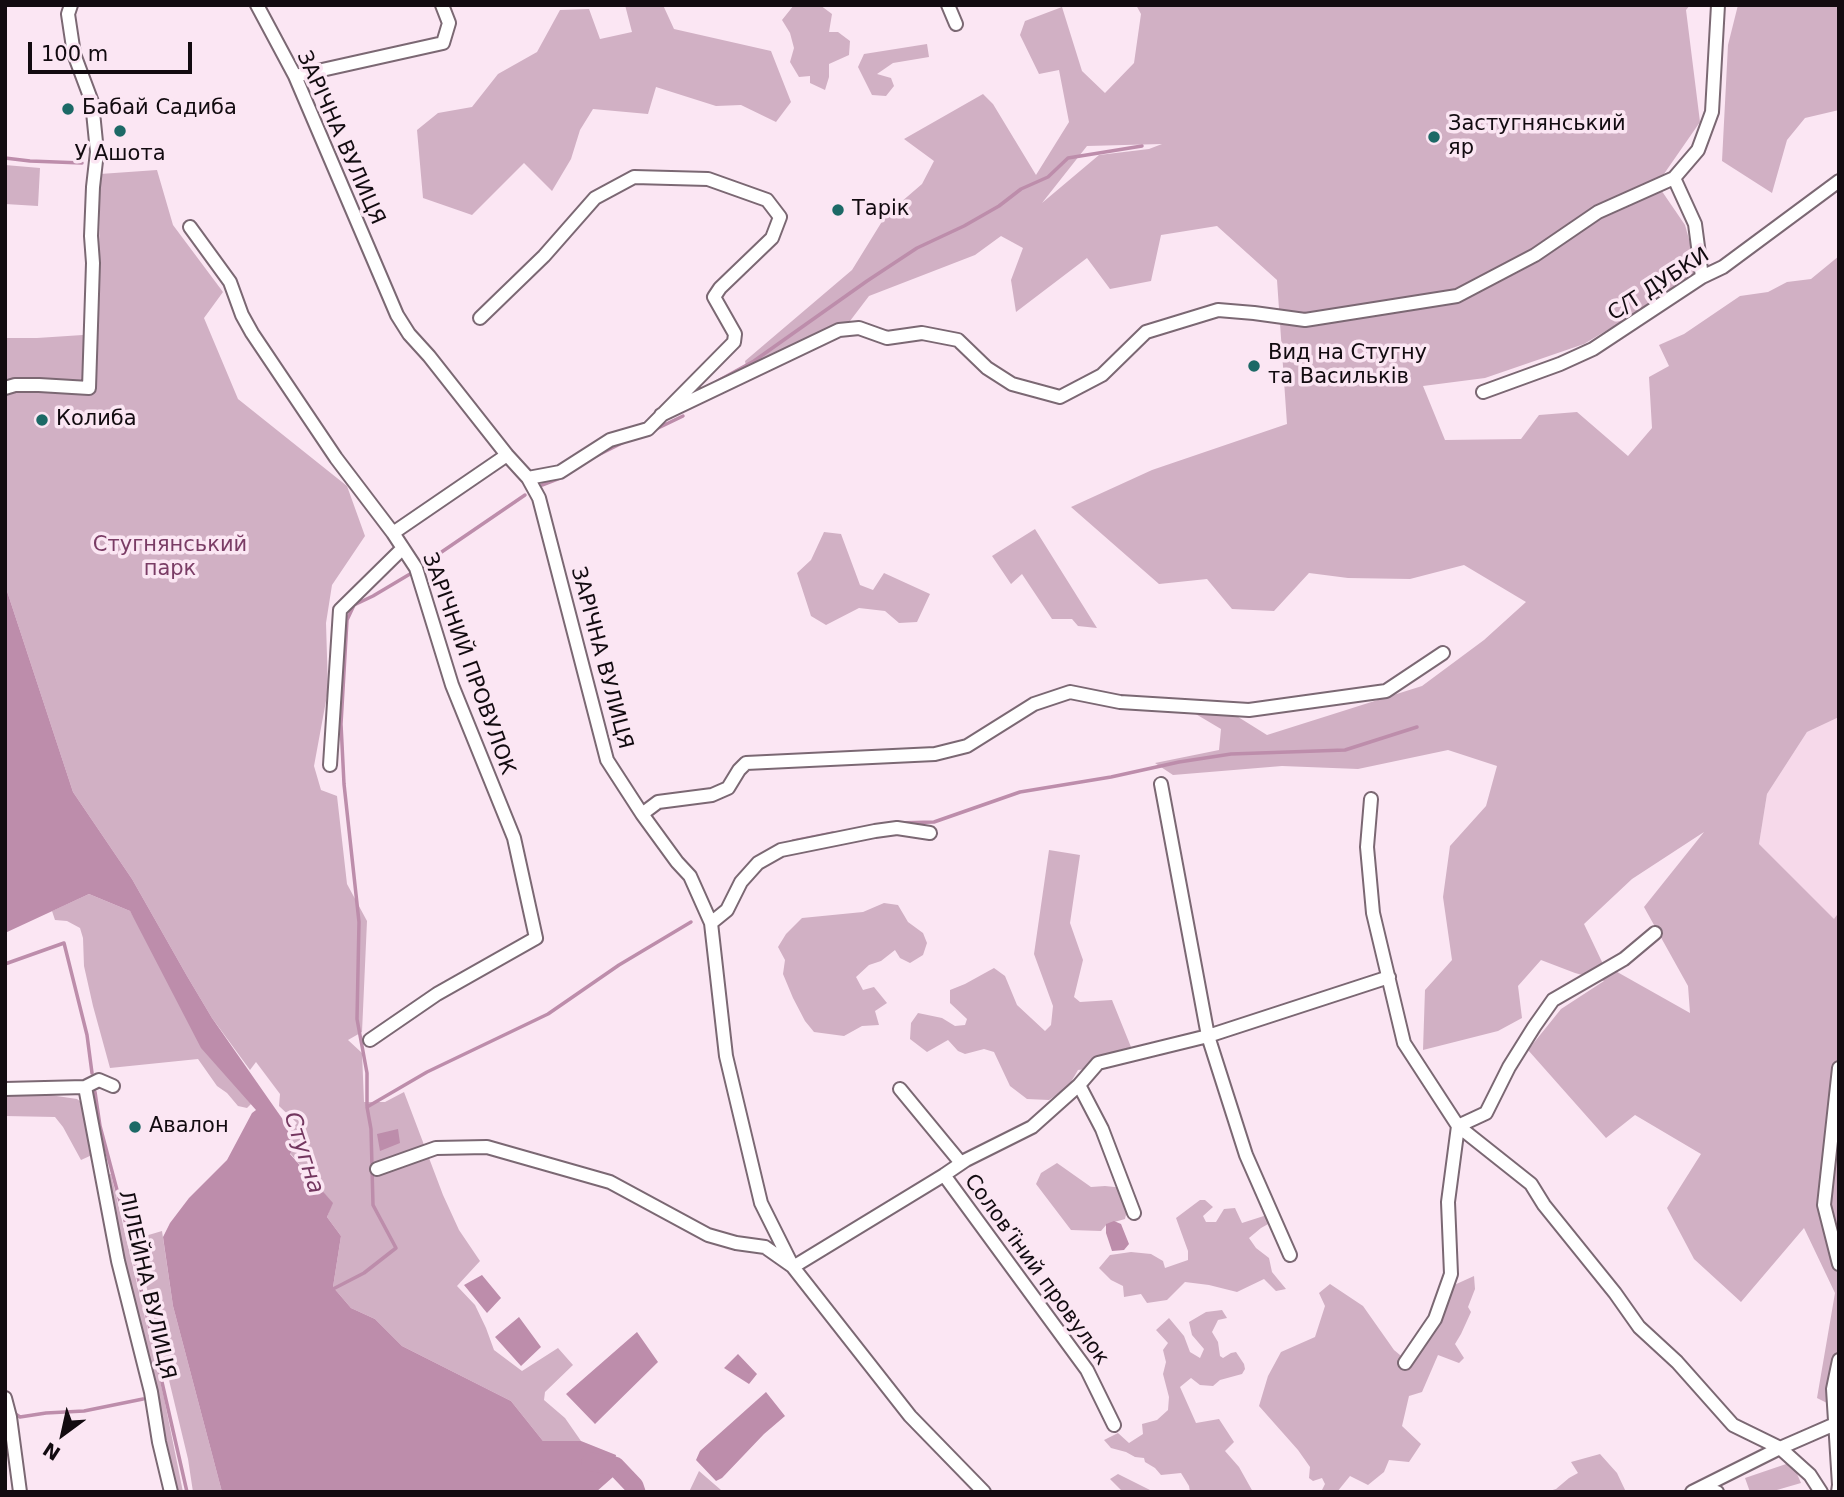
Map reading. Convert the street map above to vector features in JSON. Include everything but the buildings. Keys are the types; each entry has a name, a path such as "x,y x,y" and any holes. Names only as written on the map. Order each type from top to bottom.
{"street":[{"path":"5,388 27,385 89,388 93,263 91,236 97,152 92,102 74,54 68,14 71,5"},
{"name":"ЗАРІЧНА ВУЛИЦЯ","path":"257,5 295,76 397,315 409,334 528,478 539,498 607,760 642,814 690,876 711,923 726,1056 761,1203 793,1267"},
{"path":"295,76 443,43 449,23 442,5"},
{"path":"948,5 956,24"},
{"path":"661,415 839,330 859,328 887,338 922,333 958,340 987,368 1012,384 1060,397 1102,375 1146,332 1218,310 1305,320 1457,296 1526,260 1598,212 1674,178 1698,150 1712,112 1718,5"},
{"path":"480,318 544,256 595,198 634,177 708,178 767,200 780,217 772,238 714,297 735,334 734,342 648,429 610,440 560,472 528,478"},
{"path":"1674,178 1695,224 1702,277"},
{"name":"С/Т ДУБКИ","path":"1483,392 1593,349 1702,277 1723,267 1839,181"},
{"name":"ЗАРІЧНИЙ ПРОВУЛОК","path":"190,228 230,282 252,334 336,458 416,568 452,685 514,838 536,938 437,994 370,1040"},
{"path":"393,533 507,455"},
{"path":"330,765 340,610 403,548"},
{"path":"642,814 658,802 712,795 728,788 746,763 934,754 967,746 1034,704 1070,692 1120,702 1249,710 1386,691 1443,653"},
{"path":"1161,784 1208,1036 1246,1155 1290,1255"},
{"path":"1371,800 1367,847 1373,913 1404,1043 1458,1126 1531,1184 1639,1327 1677,1362 1733,1425 1780,1448 1810,1475 1821,1492"},
{"path":"711,923 727,910 741,882 758,863 781,850 897,828 930,834"},
{"path":"1458,1126 1486,1113 1515,1057 1553,1000 1624,959 1655,933"},
{"path":"793,1267 961,1163 1032,1127 1079,1085 1098,1063 1208,1036 1389,977"},
{"path":"1839,1068 1824,1205 1839,1264"},
{"path":"5,1089 85,1087 99,1080 113,1086"},
{"path":"1079,1085 1102,1129 1135,1213"},
{"name":"ЛІЛЕЙНА ВУЛИЦЯ","path":"85,1087 118,1261 152,1392 159,1442 171,1492"},
{"path":"900,1089 961,1163"},
{"path":"1405,1363 1435,1319 1451,1274 1448,1202 1458,1126"},
{"path":"377,1169 436,1148 487,1147 610,1182 708,1235 765,1247 793,1267 910,1416 984,1492"},
{"name":"Соловʼїний провулок","path":"944,1175 1087,1370 1114,1425"},
{"path":"1838,1492 1833,1389 1839,1360"},
{"path":"5,1398 20,1492"},
{"path":"1696,1490 1835,1424"},
{"path":"1696,1490 1717,1492"}],"shaded area":[{"path":"5,585 73,792 132,879 212,1018 286,1124 293,1148 290,1154 333,1203 327,1217 341,1236 333,1287 351,1308 375,1319 402,1346 511,1401 543,1441 581,1441 616,1455 613,1477 596,1492 222,1492 173,1306 163,1237 189,1198 227,1160 256,1110 201,1048 130,911 89,894 5,933"},
{"path":"1839,717 1839,912 1834,920 1759,844 1767,794 1807,732"},
{"path":"398,1129 400,1143 380,1151 377,1134"},
{"path":"1114,1221 1121,1224 1129,1244 1124,1250 1112,1251 1106,1224"},
{"path":"482,1275 501,1298 487,1313 464,1285"},
{"path":"519,1317 541,1347 521,1366 495,1337"},
{"path":"637,1332 658,1362 595,1424 566,1394"},
{"path":"738,1354 757,1374 749,1384 724,1368"},
{"path":"766,1392 785,1416 716,1481 696,1460 700,1451"}],"green space":[{"path":"625,5 663,5 674,29 771,51 791,102 776,122 741,105 716,106 656,87 648,114 593,109 580,130 571,159 552,191 524,163 472,215 423,198 417,130 438,113 472,107 498,74 537,52 560,10 589,9 600,39 632,32"},
{"path":"794,5 820,5 832,14 829,32 838,32 850,41 849,55 829,64 825,90 810,83 810,76 799,77 790,62 794,48 790,33 782,20"},
{"path":"1136,5 1690,5 1686,10 1700,122 1657,184 1685,225 1699,275 1584,344 1485,378 1423,386 1445,440 1521,439 1539,415 1577,412 1628,456 1652,428 1649,377 1669,366 1659,345 1684,334 1740,296 1768,292 1787,282 1811,279 1839,256 1839,717 1807,732 1767,794 1759,844 1834,919 1839,912 1839,1409 1817,1398 1835,1293 1804,1228 1741,1302 1694,1259 1667,1208 1701,1154 1635,1115 1606,1138 1528,1050 1561,1009 1604,981 1541,960 1518,986 1522,1018 1498,1031 1423,1050 1425,990 1452,960 1443,897 1450,846 1486,806 1497,766 1448,750 1358,769 1282,766 1173,775 1155,763 1219,750 1221,729 1194,713 1235,715 1267,735 1422,686 1484,640 1526,602 1464,565 1410,579 1348,578 1309,573 1274,611 1232,609 1207,579 1159,584 1071,507 1152,470 1287,424 1277,280 1217,226 1161,235 1151,281 1110,289 1087,258 1016,312 1011,280 1023,248 1001,236 975,255 869,296 850,321 747,372 745,361 852,270 886,215 922,184 934,161 904,139 983,94 993,104 1036,175 1069,122 1059,70 1039,74 1020,35 1025,21 1062,7 1082,71 1105,93 1134,63 1141,14","holes":["1162,144 1149,149 1099,155 1042,203 1087,146","1704,832 1644,907 1688,986 1690,1013 1603,964 1584,924 1632,879"]},
{"path":"1738,5 1839,5 1839,110 1805,118 1787,140 1772,193 1722,161 1728,45"},
{"path":"927,44 929,57 893,63 877,74 891,78 894,86 886,96 872,95 858,67 864,54"},
{"path":"5,165 40,168 38,206 5,204"},
{"name":"Стугнянський парк","path":"157,170 173,225 223,292 204,318 238,399 347,486 365,536 332,585 326,623 328,690 314,766 321,790 337,796 347,884 367,921 362,1032 348,1040 362,1053 364,1102 385,1102 404,1092 443,1195 459,1230 480,1261 457,1286 475,1305 494,1350 522,1371 558,1348 573,1365 545,1392 544,1400 565,1418 581,1441 543,1441 511,1401 402,1346 375,1319 351,1308 333,1287 341,1236 327,1217 332,1203 290,1153 293,1148 289,1133 297,1123 279,1106 280,1094 256,1062 250,1070 212,1018 132,879 73,792 5,585 5,338 98,334 100,174"},
{"path":"1035,529 1097,628 1078,626 1072,619 1052,619 1022,574 1011,584 992,556"},
{"path":"824,532 841,534 860,585 873,590 884,573 930,594 917,622 899,623 885,611 859,608 826,625 811,616 797,573 811,560"},
{"path":"1049,850 1080,855 1070,923 1083,960 1074,997 1080,1002 1112,1000 1131,1047 1095,1059 1086,1069 1078,1070 1068,1087 1049,1100 1027,1099 1010,1086 994,1052 984,1049 965,1054 958,1051 948,1040 927,1052 910,1039 911,1023 918,1013 942,1018 955,1026 965,1025 967,1019 950,1003 950,990 994,968 1005,976 1017,1005 1045,1031 1051,1025 1053,1006 1034,954"},
{"path":"89,894 130,911 247,1094 251,1104 247,1108 238,1106 217,1086 198,1059 110,1068 84,966 80,928 67,921 55,920 52,911"},
{"path":"884,903 898,905 908,922 923,933 927,943 923,955 910,963 900,958 895,950 881,961 869,965 856,977 863,990 874,987 887,1003 875,1011 879,1025 862,1026 844,1036 814,1032 793,998 783,974 785,960 778,947 786,934 802,918 863,912"},
{"path":"43,1094 77,1099 85,1105 92,1155 81,1160 55,1117 5,1116 5,1096"},
{"path":"1057,1163 1091,1187 1124,1188 1127,1210 1125,1219 1107,1224 1101,1231 1071,1230 1036,1184 1041,1173"},
{"path":"111,1174 164,1398 183,1492 174,1492 106,1175"},
{"path":"1200,1200 1205,1200 1213,1207 1203,1216 1206,1222 1216,1222 1224,1209 1235,1208 1242,1223 1267,1215 1270,1223 1249,1238 1256,1248 1269,1258 1272,1272 1286,1289 1276,1291 1264,1279 1237,1292 1185,1282 1167,1300 1147,1303 1141,1294 1124,1297 1123,1286 1111,1280 1099,1268 1110,1255 1131,1252 1151,1254 1163,1261 1165,1268 1188,1260 1188,1251 1176,1218"},
{"path":"162,1231 173,1306 222,1492 193,1492 188,1459 135,1239"},
{"path":"1474,1276 1475,1289 1468,1307 1471,1312 1455,1344 1464,1358 1459,1363 1438,1355 1422,1392 1409,1396 1402,1426 1421,1444 1409,1462 1389,1460 1384,1472 1368,1485 1350,1476 1337,1492 1321,1492 1325,1484 1322,1478 1313,1481 1309,1478 1310,1467 1259,1406 1268,1376 1281,1352 1315,1337 1325,1306 1319,1293 1330,1284 1363,1306 1394,1350 1406,1360 1452,1286"},
{"path":"1222,1310 1227,1318 1218,1320 1212,1332 1218,1342 1220,1356 1223,1358 1236,1352 1245,1369 1242,1374 1220,1380 1213,1386 1200,1385 1191,1378 1180,1387 1196,1423 1219,1419 1234,1442 1225,1451 1239,1467 1253,1492 1190,1492 1181,1473 1161,1475 1145,1462 1144,1458 1111,1448 1104,1440 1118,1433 1129,1443 1143,1434 1142,1424 1157,1420 1168,1410 1163,1350 1168,1343 1156,1330 1169,1318 1184,1336 1190,1352 1200,1358 1204,1349 1192,1335 1189,1322 1206,1312"},
{"path":"1600,1454 1617,1473 1626,1492 1546,1492 1556,1489 1578,1473 1571,1462"},
{"path":"1792,1462 1801,1483 1770,1492 1750,1492 1745,1478"},
{"path":"699,1471 721,1490 720,1492 689,1492"},
{"path":"1118,1474 1154,1492 1123,1492 1110,1479"}],"waterway":[{"path":"716,382 754,361 917,248 964,226 999,206 1021,189 1048,177 1068,158 1142,146"},
{"path":"5,158 82,163"},
{"path":"654,430 683,416"},
{"path":"596,456 624,442"},
{"path":"542,485 560,478"},
{"path":"424,564 525,495"},
{"path":"367,1106 367,1073 357,1019 359,922 344,784 341,724 347,620 354,605 410,574"},
{"path":"896,823 934,822 1020,792 1111,777 1179,762 1231,754 1345,750 1417,727"},
{"path":"793,841 833,833"},
{"path":"333,1289 364,1273 396,1248 373,1205 371,1129 367,1107 427,1072 548,1014 619,965 691,922"},
{"path":"5,964 64,943 87,1035 92,1073"},
{"path":"95,1092 100,1126 126,1224 187,1492"},
{"path":"14,1413 20,1417 84,1411 143,1399"},
{"name":"Стугна","path":"591,1462 615,1466 634,1486 636,1492"}],"place":[{"name":"Бабай Садиба","path":"68,109"},
{"name":"У Ашота","path":"120,131"},
{"name":"Застугнянський яр","path":"1434,137"},
{"name":"Тарік","path":"838,210"},
{"name":"Вид на Стугну та Васильків","path":"1254,366"},
{"name":"Колиба","path":"42,420"},
{"name":"Авалон","path":"135,1127"}]}
